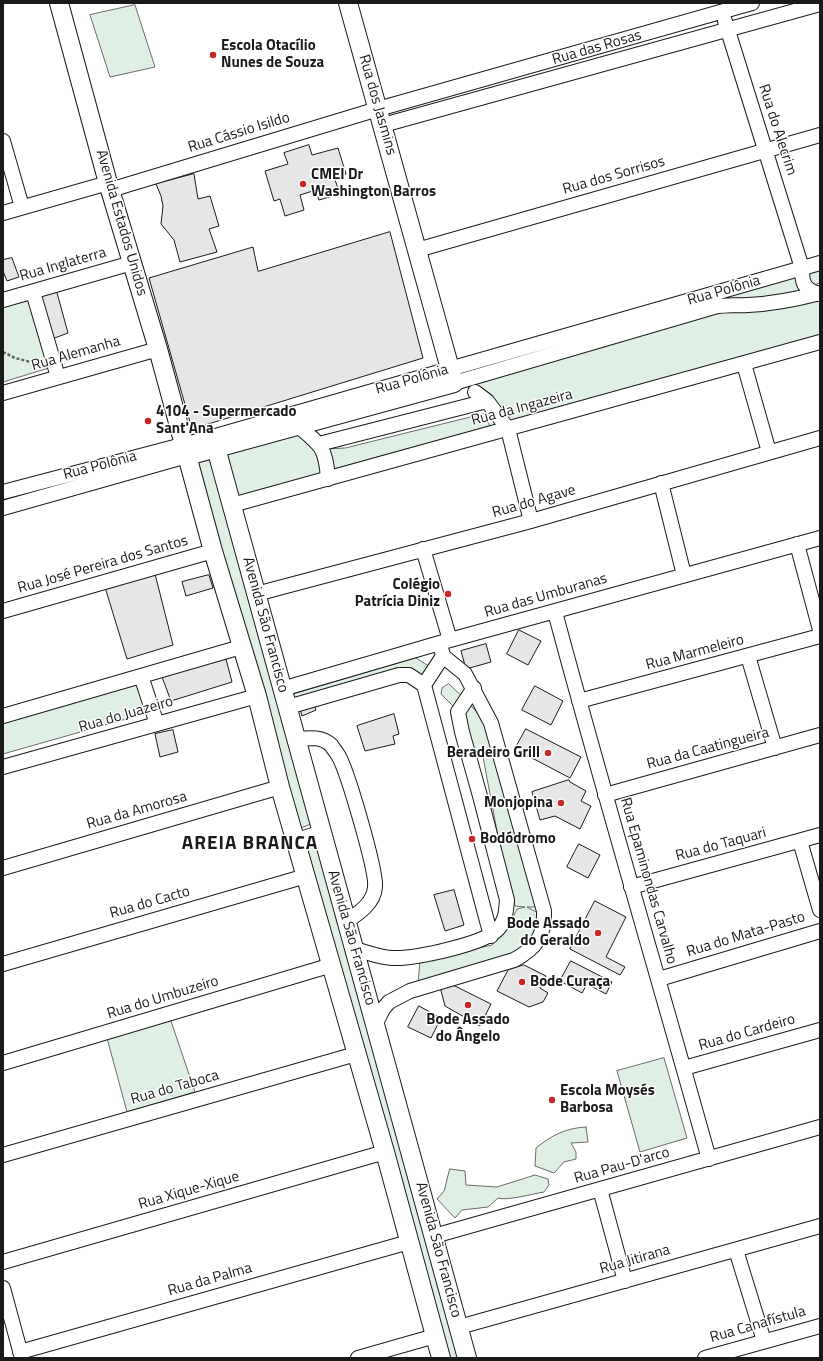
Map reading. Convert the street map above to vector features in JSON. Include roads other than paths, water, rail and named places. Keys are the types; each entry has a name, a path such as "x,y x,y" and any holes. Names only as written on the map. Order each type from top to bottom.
{"main road":[{"name":"Avenida Estados Unidos","path":"59,3 109,186 158,349 185,450"},
{"name":"Rua dos Jasmins","path":"348,3 452,376"},
{"name":"Rua Polônia","path":"185,450 298,426 452,376"},
{"name":"Avenida São Francisco","path":"211,444 232,505 467,1358"},
{"name":"Avenida São Francisco","path":"185,450 241,647 257,696 280,787 297,840 356,1054 385,1152 441,1358"}],"street":[{"name":"Rua das Rosas","path":"381,117 721,7 752,3"},
{"name":"Rua das Rosas","path":"381,117 820,4"},
{"name":"Rua do Alecrim","path":"721,7 802,268 802,277 805,286 808,290 819,293"},
{"name":"Rua Cássio Isildo","path":"3,212 381,117"},
{"name":"Rua dos Sorrisos","path":"417,250 820,135"},
{"path":"3,141 22,207"},
{"name":"Rua Inglaterra","path":"3,300 132,263"},
{"name":"Rua Polônia","path":"452,376 820,263"},
{"path":"33,292 56,372"},
{"name":"Rua Polônia","path":"211,444 452,376 714,307 727,304 765,304 819,293"},
{"name":"Rua da Ingazeira","path":"232,505 820,342"},
{"name":"Rua Alemanha","path":"3,393 56,372 158,349"},
{"path":"744,364 769,452"},
{"path":"476,392 487,401 508,429 531,521"},
{"path":"319,444 487,401"},
{"path":"298,426 319,444 327,461 328,479"},
{"name":"Rua do Agave","path":"256,594 531,521 820,438"},
{"name":"Rua Polônia","path":"3,492 185,450"},
{"name":"Rua Polônia","path":"3,508 185,450"},
{"path":"661,483 684,575"},
{"name":"Rua das Umburanas","path":"282,689 444,647 555,612 820,538"},
{"path":"797,544 820,630"},
{"path":"375,1025 383,1009 398,997 410,991 514,960 528,953 543,931 544,911 492,728 474,688 444,647 423,549"},
{"name":"Rua José Pereira dos Santos","path":"3,611 213,551"},
{"name":"Rua Epaminondas Carvalho","path":"555,612 605,795 659,979 709,1159"},
{"name":"Rua Marmeleiro","path":"579,701 820,636"},
{"path":"3,716 241,647"},
{"path":"424,685 444,647"},
{"path":"748,656 775,748"},
{"path":"288,707 399,675 409,675 424,685 490,936"},
{"path":"141,676 157,724"},
{"path":"354,949 382,957 411,957 476,942 490,936 503,922 506,914 507,900 459,722 458,712 474,688"},
{"name":"Rua do Juazeiro","path":"3,767 257,696"},
{"name":"Rua da Caatingueira","path":"605,795 820,735"},
{"path":"296,739 319,738 330,745 338,755 348,780 369,854 376,887 367,905 347,921"},
{"name":"Rua da Amorosa","path":"3,868 280,787"},
{"path":"297,840 322,832"},
{"name":"Rua do Taquari","path":"631,887 820,835"},
{"path":"800,841 820,910"},
{"name":"Rua do Cacto","path":"3,964 306,876"},
{"name":"Rua do Mata-Pasto","path":"659,979 820,931"},
{"name":"Rua do Umbuzeiro","path":"3,1063 332,965"},
{"name":"Rua do Cardeiro","path":"684,1068 820,1030"},
{"name":"Rua do Taboca","path":"3,1155 356,1054"},
{"name":"Rua Pau-D'arco","path":"434,1236 820,1127"},
{"name":"Rua Xique-Xique","path":"3,1262 385,1152"},
{"path":"600,1189 625,1281"},
{"name":"Rua Jitirana","path":"459,1327 820,1226"},
{"name":"Rua da Palma","path":"21,1355 409,1242"},
{"path":"736,1250 764,1341"},
{"path":"3,1288 21,1355"},
{"name":"Rua Canafístula","path":"705,1358 820,1326"},
{"path":"358,1358 435,1336"}],"place":[{"name":"Escola Otacílio Nunes de Souza","path":"213,55"},
{"name":"CMEI Dr Washington Barros","path":"303,184"},
{"name":"4104 - Supermercado Sant'Ana","path":"148,421"},
{"name":"Colégio Patrícia Diniz","path":"448,594"},
{"name":"Beradeiro Grill","path":"548,753"},
{"name":"Monjopina","path":"561,803"},
{"name":"Bodódromo","path":"472,839"},
{"name":"Bode Assado do Geraldo","path":"598,933"},
{"name":"Bode Curaça","path":"522,982"},
{"name":"Bode Assado do Ângelo","path":"468,1005"},
{"name":"Escola Moysés Barbosa","path":"552,1100"}],"district":[{"name":"AREIA BRANCA","path":"250,844"}]}
